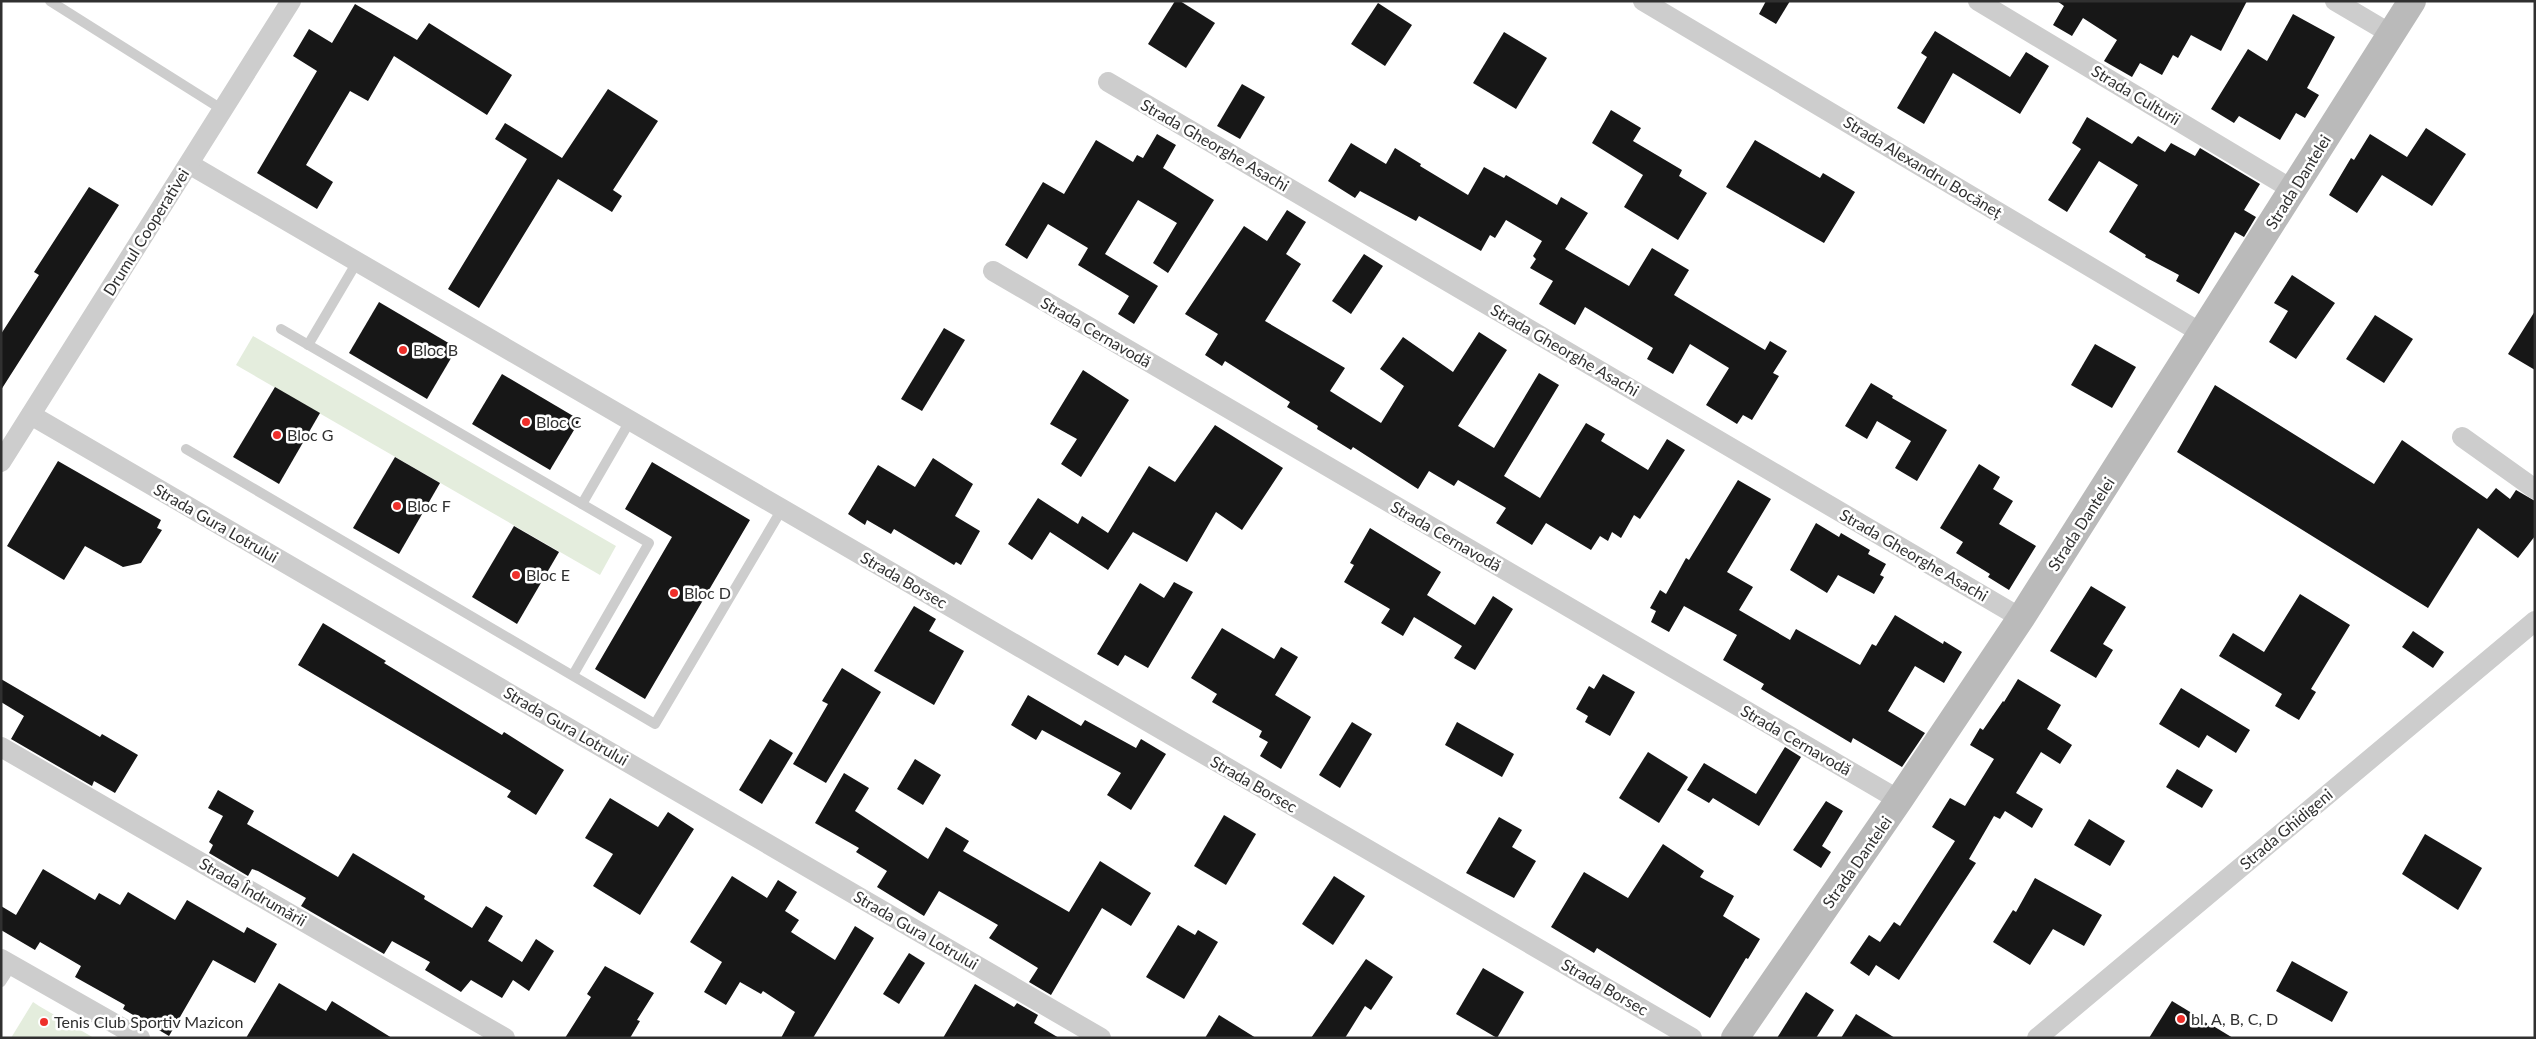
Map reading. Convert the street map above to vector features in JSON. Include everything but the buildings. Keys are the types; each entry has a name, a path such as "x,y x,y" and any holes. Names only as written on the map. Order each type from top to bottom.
{"street":[{"name":"Drumul Cooperativei","path":"1,462 291,1"},
{"name":"Strada Alexandru Bocăneț","path":"1643,1 2203,334"},
{"name":"Strada Culturii","path":"1978,1 2293,190"},
{"path":"2335,1 2391,34"},
{"name":"Strada Dantelei","path":"1735,1038 1899,800 2021,618 2203,334 2412,1"},
{"name":"Strada Gheorghe Asachi","path":"1108,82 2021,618"},
{"name":"Strada Borsec","path":"189,164 1692,1038"},
{"name":"Strada Cernavodă","path":"993,271 1899,800"},
{"name":"Strada Gura Lotrului","path":"31,415 1101,1038"},
{"path":"2462,437 2535,489"},
{"name":"Strada Ghidigeni","path":"2037,1038 2535,621"},
{"name":"Strada Îndrumării","path":"1,747 505,1038"},
{"path":"7,962 140,1038"}],"lane":[{"path":"50,1 223,110"},
{"path":"308,345 357,262"},
{"path":"281,329 649,543 572,675"},
{"path":"582,504 630,421"},
{"path":"186,449 655,724 782,509"},
{"path":"1,982 7,962"}],"green space":[{"path":"253,336 616,546 600,575 236,365"},
{"name":"Tenis Club Sportiv Mazicon","path":"33,1002 39,1006 94,1038 11,1038"}],"place":[{"name":"Bloc B","path":"403,350"},
{"name":"Bloc C","path":"526,422"},
{"name":"Bloc G","path":"277,435"},
{"name":"Bloc F","path":"397,506"},
{"name":"Bloc E","path":"516,575"},
{"name":"Bloc D","path":"674,593"},
{"name":"bl. A, B, C, D","path":"2181,1019"},
{"name":"Tenis Club Sportiv Mazicon","path":"44,1022"}]}
